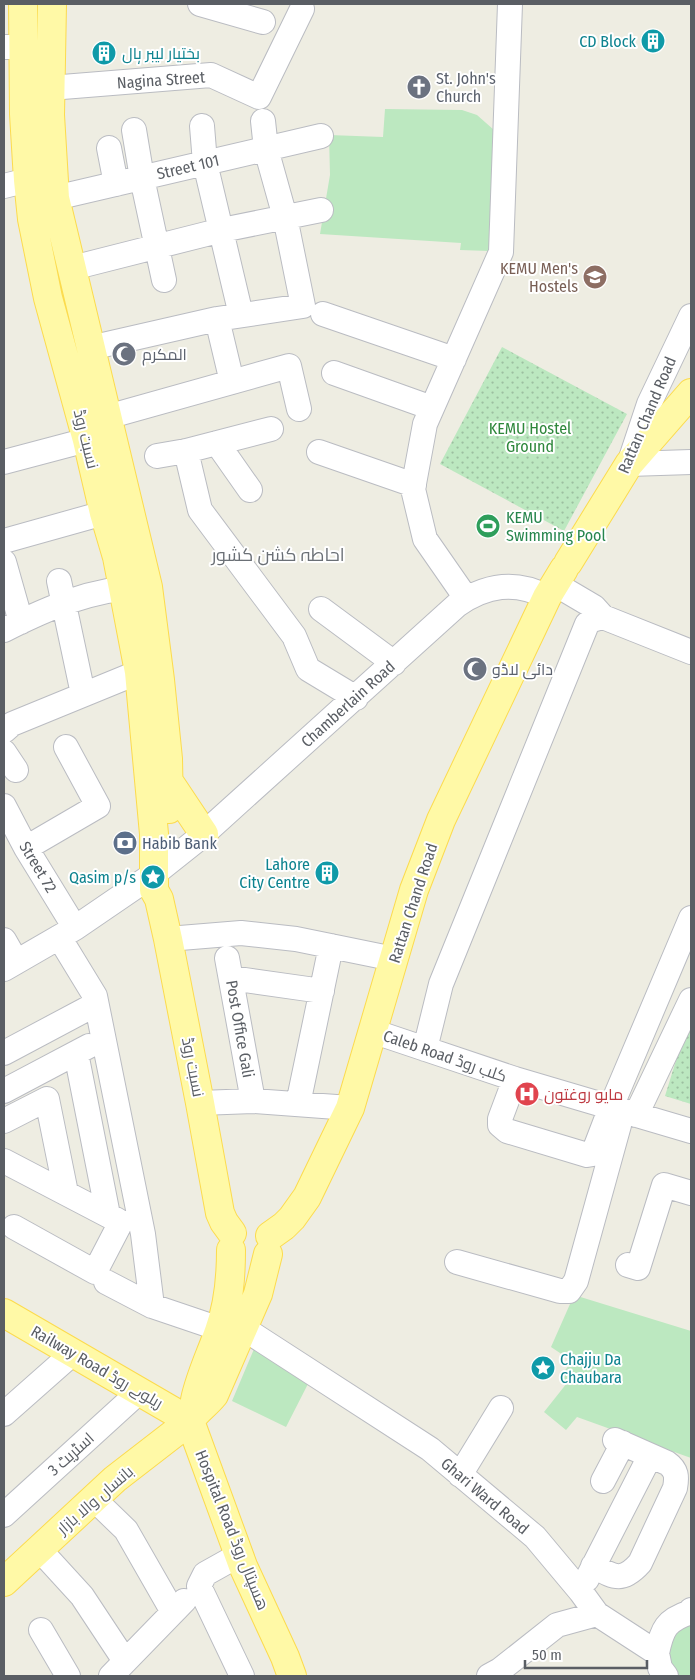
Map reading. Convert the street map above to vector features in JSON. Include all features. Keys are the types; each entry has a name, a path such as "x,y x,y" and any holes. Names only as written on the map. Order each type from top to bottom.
{"main road":[{"name":"نسبت روڈ","path":"23,4 13,47 37,114 61,226 107,417 135,587 160,680 168,759 170,812 160,879"},
{"name":"نسبت روڈ","path":"52,4 50,88 37,114 16,183 32,219 48,298 117,557 135,587 139,672 154,834 168,939 220,1213 232,1242"},
{"path":"629,464 691,393"},
{"name":"Rattan Chand Road","path":"269,1245 307,1197 350,1108 414,890 441,820 558,578 629,464"},
{"path":"168,779 204,834"},
{"path":"193,1417 214,1395 232,1329 258,1294 269,1245 263,1227 252,1223 241,1225 232,1242 230,1288 227,1305 232,1329"},
{"name":"Railway Road ریلوے روڈ","path":"5,1316 139,1392 193,1417"},
{"name":"بانساں والا بازار","path":"4,1582 115,1480 193,1417"},
{"name":"Hospital Road ھسپتال روڈ","path":"193,1417 239,1555 292,1676"}],"street":[{"path":"200,4 263,22"},
{"path":"466,598 425,539 419,518 414,485 425,424 502,252 510,4"},
{"name":"Nagina Street","path":"50,88 211,75 259,97 302,9"},
{"path":"90,348 216,319 303,306 285,217 266,148 263,121"},
{"path":"202,126 205,163 241,315"},
{"path":"134,130 142,178 164,280"},
{"name":"Street 101","path":"55,198 321,136"},
{"path":"108,148 116,184"},
{"path":"72,268 222,230 321,210"},
{"path":"323,314 454,359"},
{"name":"Rattan Chand Road","path":"629,464 649,404 691,316"},
{"path":"216,319 232,382"},
{"path":"107,417 289,366 299,409"},
{"path":"334,373 432,408"},
{"path":"157,456 186,451 271,429"},
{"path":"4,462 87,440"},
{"path":"217,443 250,490"},
{"path":"186,451 200,510 294,636 308,669 356,698"},
{"path":"319,452 414,485"},
{"path":"629,464 691,462"},
{"path":"4,540 104,512"},
{"path":"4,562 12,626 61,591 135,587"},
{"name":"Chamberlain Road","path":"10,965 160,879 204,834 466,598 487,590 512,586 523,588 558,578 594,607 603,617 691,652"},
{"path":"61,591 83,694"},
{"path":"321,608 394,663"},
{"path":"425,1049 441,984 584,630 592,620 603,617"},
{"path":"7,721 139,672"},
{"path":"26,848 98,806 66,747"},
{"name":"Street 72","path":"4,806 67,932 95,996 143,1234 152,1306"},
{"path":"457,1262 560,1291 569,1291 576,1281 623,1111 691,918"},
{"path":"168,939 241,934 296,939 394,959"},
{"path":"4,940 10,965"},
{"path":"298,1104 331,946"},
{"name":"Post Office Gali","path":"253,1101 229,968 322,991"},
{"path":"515,1079 500,1118 500,1125 507,1131 587,1156 593,1154 623,1111 691,1000"},
{"path":"4,1053 96,1004"},
{"name":"Caleb Road کلب روڈ","path":"372,1031 515,1079 691,1131"},
{"path":"4,1090 103,1039"},
{"path":"14,1226 95,1272 115,1219 76,1053"},
{"path":"4,1121 47,1098 66,1193"},
{"path":"200,1103 253,1101 350,1108"},
{"path":"6,1167 66,1193 143,1234"},
{"path":"628,1265 638,1268 664,1185 690,1189"},
{"name":"Ghari Ward Road","path":"106,1282 152,1306 232,1329 425,1445 535,1537 597,1614 657,1653"},
{"path":"4,1414 73,1353"},
{"name":"اسٹریٹ 3","path":"4,1516 139,1392"},
{"path":"460,1475 501,1408"},
{"path":"593,1566 614,1577 621,1577 632,1572 640,1563 677,1480 672,1467 619,1442 603,1481"},
{"path":"581,1592 650,1456"},
{"path":"94,1499 126,1530 173,1612"},
{"path":"40,1549 82,1596 118,1669 199,1586 205,1574 239,1555"},
{"path":"199,1586 242,1676"},
{"path":"666,1676 660,1668 657,1653 661,1634 668,1624 691,1611"},
{"path":"489,1676 500,1670 557,1624 597,1614"},
{"path":"41,1630 68,1676"}],"green space":[{"path":"385,109 462,110 477,115 494,130 489,251 460,250 461,243 320,234 330,175 329,135 383,137"},
{"name":"KEMU Hostel Ground","path":"502,347 627,414 564,531 440,464"},
{"path":"691,1012 691,1104 665,1096"},
{"path":"574,1295 691,1331 691,1458 577,1417 566,1430 544,1412 567,1383 560,1377 572,1361 551,1347"},
{"path":"254,1349 310,1380 286,1427 232,1401"},
{"path":"691,1618 691,1676 677,1676 669,1658 670,1640"}],"place":[{"name":"CD Block","path":"653,41"},
{"name":"بختیار لیبر ہال","path":"104,53"},
{"name":"St. John's Church","path":"419,87"},
{"name":"KEMU Men's Hostels","path":"595,277"},
{"name":"المکرم","path":"124,354"},
{"name":"KEMU Swimming Pool","path":"488,526"},
{"name":"دائی لاڈو","path":"475,669"},
{"name":"Habib Bank","path":"125,843"},
{"name":"Lahore City Centre","path":"327,873"},
{"name":"Qasim p/s","path":"153,877"},
{"name":"مایو روغتون","path":"527,1094"},
{"name":"Chajju Da Chaubara","path":"543,1368"}],"district":[{"name":"احاطہ کشن کشور","path":"278,555"}]}
